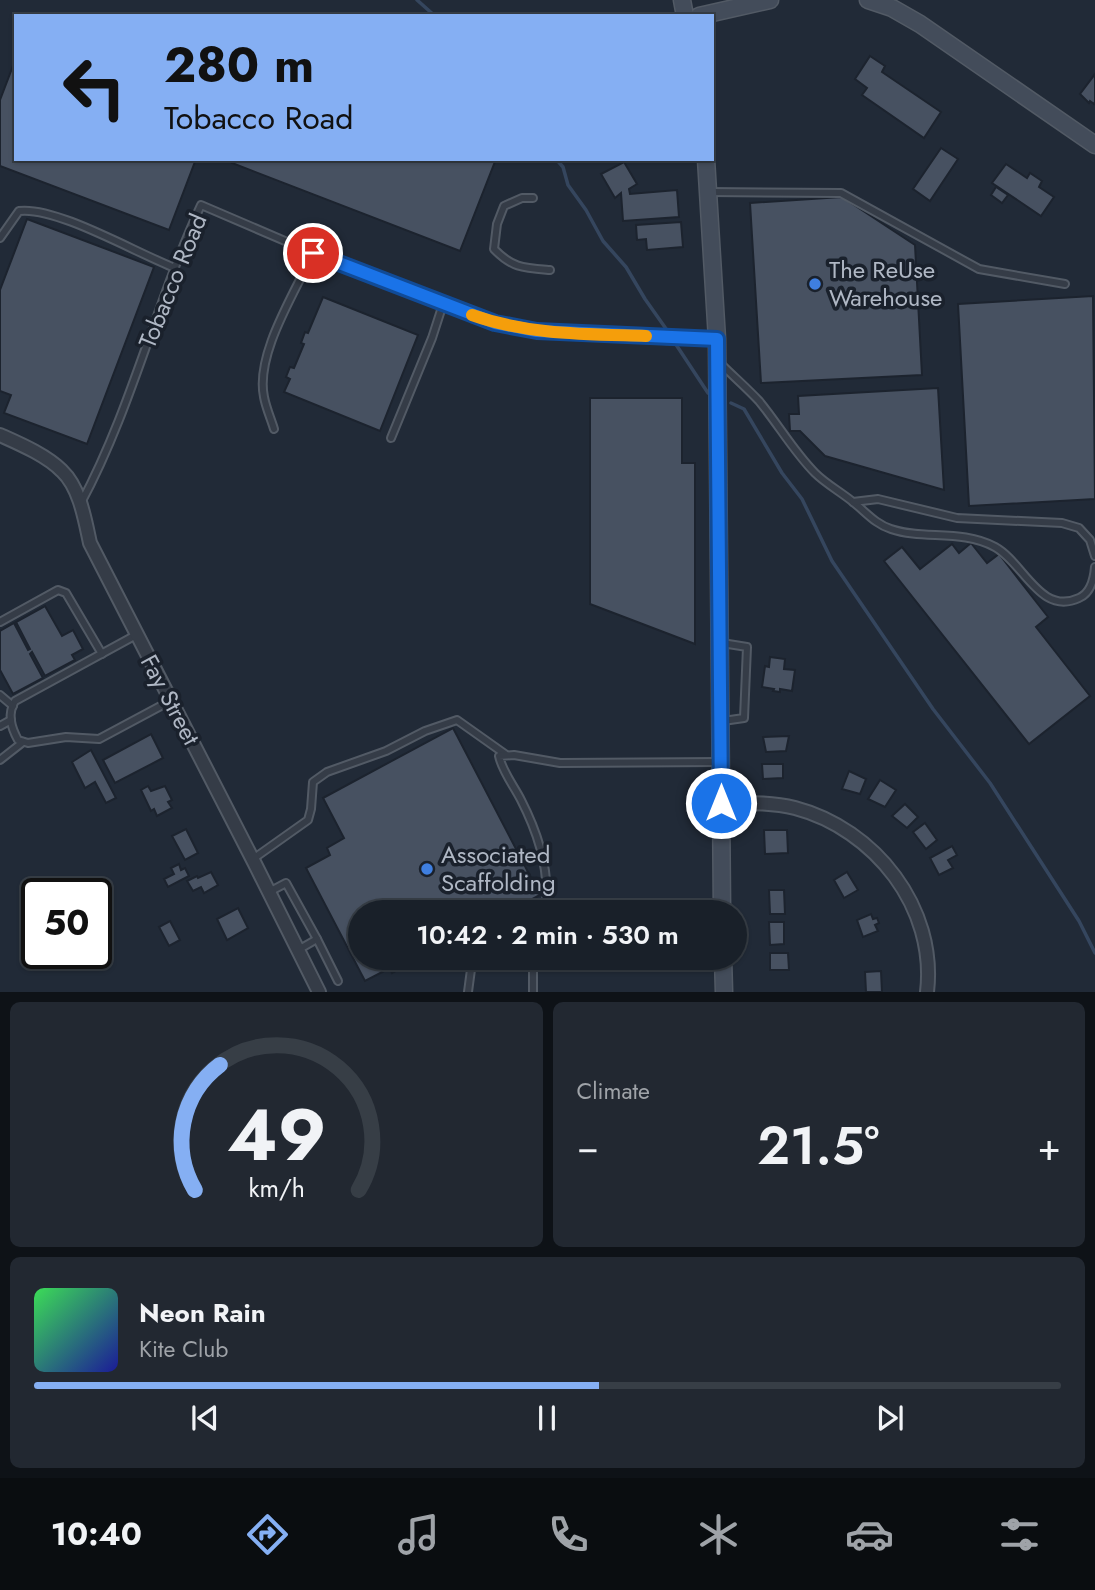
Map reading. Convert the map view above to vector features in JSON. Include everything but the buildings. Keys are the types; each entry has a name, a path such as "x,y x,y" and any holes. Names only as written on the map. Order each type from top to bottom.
{"main road":[{"path":"708,14 770,0"},
{"path":"868,0 892,8 920,24 1095,145"},
{"path":"706,161 717,339 722,900"},
{"path":"723,970 724,992"}],"street":[{"name":"Tobacco Road","path":"662,337 717,339"},
{"name":"Fay Street","path":"0,435 29,448 63,471 81,503 90,543 319,992"},
{"path":"721,803 754,802 795,808 828,821 870,848 899,880 916,911 925,942 928,992"}],"lane":[{"path":"709,192 841,193 979,269 1065,284"},
{"path":"533,198 522,198 504,206 497,224 494,249 506,262 527,268 550,270"},
{"name":"Tobacco Road","path":"81,503 125,406 201,205 313,253 495,323 537,331 662,337"},
{"path":"0,238 19,211 31,209 63,218 175,268"},
{"path":"274,429 264,397 263,374 273,333 295,294 313,253"},
{"path":"391,438 443,304"},
{"path":"717,360 757,399 815,473 873,521 893,530 965,537 992,545 1009,555 1035,589 1048,598 1068,603 1085,596 1094,580 1095,567"},
{"path":"853,502 878,499 957,518 1062,523 1079,528 1090,540 1095,556"},
{"path":"0,622 58,590 66,593 102,654"},
{"path":"23,742 16,736 11,720 15,701 136,635"},
{"path":"720,643 747,647 744,718 720,722"},
{"path":"0,695 13,706"},
{"path":"0,760 23,742 66,737 100,739 170,701"},
{"path":"0,726 11,720"},
{"path":"253,859 308,820 313,782 327,772 386,751 425,731 457,720 505,754 560,763 721,762"},
{"path":"505,754 499,756 499,759 531,824 545,866 547,900"},
{"path":"270,892 286,883 338,981"},
{"path":"298,950 317,939"},
{"path":"468,992 471,970"},
{"path":"533,970 533,992"}],"waterway":[{"path":"417,0 433,14"},
{"path":"558,161 563,167 568,185 603,241 626,267 669,333"},
{"path":"673,340 708,393"},
{"path":"731,403 744,409 782,473 802,499 832,561 933,709 990,783 1079,921 1095,953"}],"slow traffic":[{"path":"472,315 495,323 537,331 646,336"}],"place":[{"name":"The ReUse Warehouse","path":"815,284"},
{"name":"Associated Scaffolding","path":"427,869"}],"route":[{"path":"313,253 495,323 537,331 717,339 721,803"}]}
